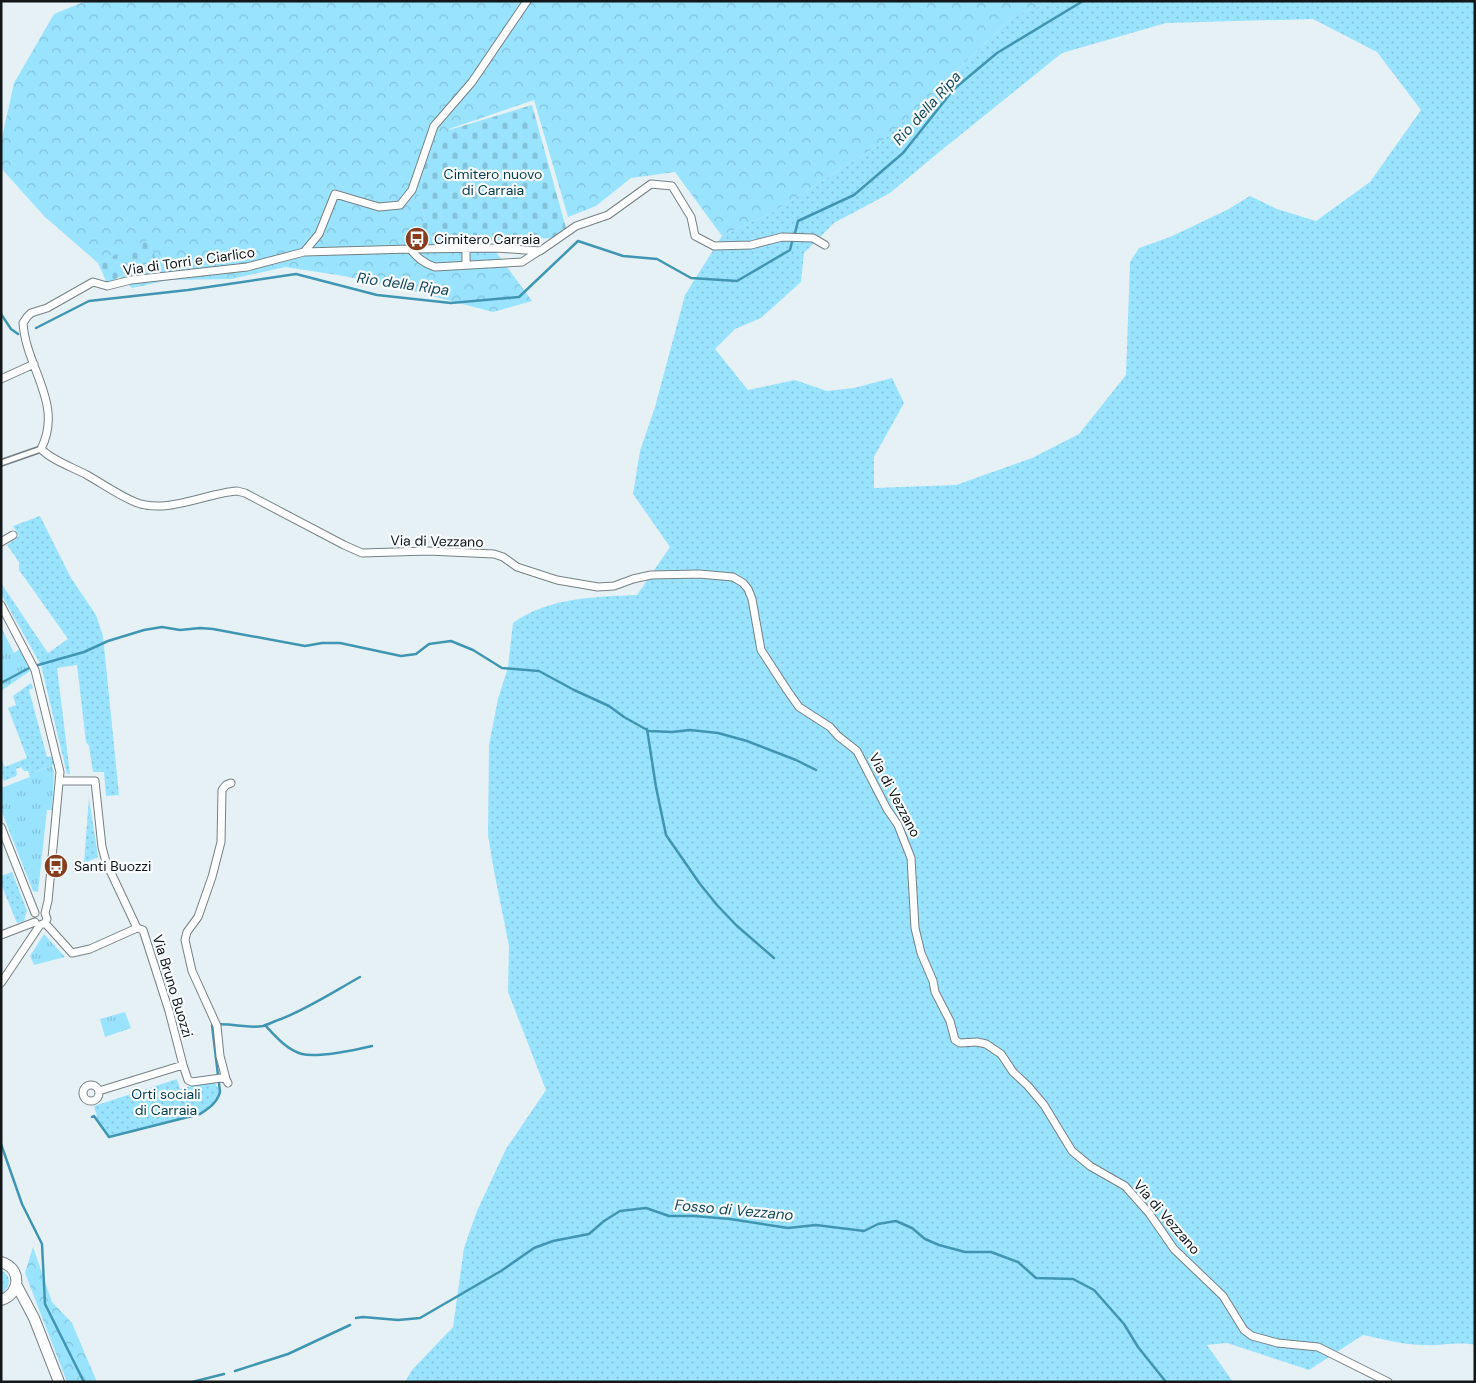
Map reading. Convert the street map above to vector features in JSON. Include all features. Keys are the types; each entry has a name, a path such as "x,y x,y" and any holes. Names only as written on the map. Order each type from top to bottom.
{"main road":[{"path":"2,1260 16,1274 17,1286 34,1318 59,1382"},
{"path":"4,1299 13,1293 17,1286"},
{"path":"4,1299 17,1299 26,1304"}],"street":[{"path":"304,252 319,234 335,194 379,207 400,205 412,190 434,126 472,82 527,1"},
{"path":"410,248 425,264 435,267 522,262 576,226 608,214 650,184 672,186 691,217 696,236 714,246 751,245 782,237 813,238 825,245"},
{"name":"Via di Torri e Ciarlico","path":"40,449 48,434 48,406 23,323 31,314 47,308 93,282 107,286 130,280 247,267 304,252 410,248 498,248 540,251"},
{"path":"466,248 466,265"},
{"path":"1,380 34,364"},
{"path":"1,463 40,449"},
{"name":"Via di Vezzano","path":"40,449 50,457 136,502 150,505 174,504 237,491 245,493 362,553 428,551 494,554 503,557 517,567 557,580 598,587 614,586 651,575 699,574 733,577 743,583 752,598 761,650 799,707 830,727 858,752 887,809 898,825 911,858 915,928 921,953 933,981 935,992 950,1021 955,1040 960,1043 977,1042 986,1044 1001,1054 1013,1072 1040,1100 1072,1151 1090,1166 1125,1186 1148,1213 1174,1249 1224,1296 1244,1330 1252,1336 1278,1343 1318,1347 1388,1382"},
{"path":"1,542 13,535"},
{"path":"1,605 34,670 60,772 48,901 45,912 47,917 40,924 1,982"},
{"name":"Via Bruno Buozzi","path":"60,781 95,781 102,847 106,862 137,928 143,930 170,1010 186,1077 192,1082 218,1078 227,1081 220,1056 217,1026 192,971 185,940 187,932 198,917 212,877 221,842 222,790 226,785 231,784"},
{"path":"1,827 35,913 33,919 72,953 90,948 137,928"},
{"path":"35,913 39,911 45,912"},
{"path":"1,935 40,924"},
{"path":"99,1091 183,1065"}],"green space":[{"path":"86,1 1053,1 1014,16 877,146 773,212 722,236 675,172 631,178 596,206 568,217 534,100 449,129 453,140 417,188 426,223 412,237 447,236 447,246 488,241 532,301 493,312 344,276 285,267 231,279 169,280 132,288 120,277 156,260 147,241 98,263 44,216 1,168 1,142 14,83 54,14"},
{"path":"1053,1 1475,1 1475,1345 1462,1343 1416,1345 1363,1335 1309,1370 1227,1343 1207,1345 1233,1382 405,1382 412,1370 453,1327 464,1248 477,1211 506,1149 546,1090 508,992 509,946 488,835 489,745 498,699 508,667 513,623 527,614 557,603 589,598 637,595 670,547 633,494 640,451 655,407 685,295 722,236 773,212 877,146 1014,16","holes":["1313,19 1377,52 1421,110 1370,182 1316,221 1277,209 1250,196 1227,210 1170,237 1139,248 1130,262 1126,375 1079,434 1032,458 956,485 874,488 874,457 904,403 892,378 854,388 827,391 795,380 748,390 715,349 735,329 761,318 801,282 804,253 834,223 890,193 1062,53 1166,23"]},
{"name":"Cimitero nuovo di Carraia","path":"532,105 566,228 553,238 488,241 488,244 447,246 447,236 412,237 411,224 426,223 417,188 432,145 452,140 449,130"},
{"path":"147,240 156,259 107,283 98,263"},
{"path":"40,516 71,578 96,615 103,636 119,795 106,796 104,772 93,772 89,746 86,742 77,665 57,668 70,774 67,774 41,665 1,594 1,583 48,653 68,639 19,570 19,562 7,545 19,536 13,526"},
{"path":"1,627 14,653 20,649 30,671 1,691"},
{"path":"31,683 33,688 29,690 47,757 52,757 54,765 29,774 28,771 24,771 21,767 16,769 16,776 4,781 1,775 1,759 5,767 27,758 8,708 16,705 13,696"},
{"path":"52,766 54,772 52,810 47,810 38,892 33,891 1,810 1,788 30,777 29,774"},
{"path":"89,798 98,857 84,863"},
{"path":"12,872 27,911 24,921 17,923 1,884 1,876"},
{"path":"44,934 65,957 34,965 30,956"},
{"path":"125,1012 131,1028 105,1037 100,1019"},
{"name":"Orti sociali di Carraia","path":"177,1079 180,1089 205,1082 214,1082 220,1091 218,1098 199,1114 109,1136 99,1124 94,1106"},
{"path":"33,1247 52,1302 72,1323 97,1382 67,1382 25,1273"},
{"path":"1,1270 7,1275 9,1282 7,1288 1,1294"}],"waterway":[{"name":"Rio della Ripa","path":"795,233 798,221 854,195 903,153 954,89 997,53 1083,1"},
{"name":"Rio della Ripa","path":"36,328 89,301 188,290 296,274 377,295 451,303 519,297 578,241 623,256 657,259 691,278 737,281 790,250 792,242"},
{"name":"Rio della Ripa","path":"1,314 11,329 18,334"},
{"path":"1,683 31,667 84,652 108,641 144,630 162,627 180,630 213,629 305,646 322,643 340,643 401,656 416,654 429,644 451,641 473,650 502,668 539,671 609,706 649,731 672,732 690,730 718,733 747,741 816,770"},
{"path":"647,729 666,835 717,905 736,925 774,958"},
{"path":"92,1117 94,1116 109,1137 200,1114 215,1102 220,1092 212,1025 263,1026 321,1000 360,977"},
{"path":"265,1025 286,1046 302,1054 327,1054 372,1046"},
{"path":"1,1144 22,1204 42,1244 45,1304 84,1382"},
{"name":"Fosso di Vezzano","path":"356,1318 398,1320 420,1318 501,1271 534,1248 553,1241 589,1234 604,1221 620,1211 646,1208 669,1216 730,1219 788,1228 816,1225 864,1231 878,1224 896,1221 912,1228 925,1239 939,1245 965,1252 991,1252 1018,1262 1036,1278 1073,1279 1094,1290 1124,1324 1138,1347 1166,1382"},
{"name":"Fosso di Vezzano","path":"235,1371 288,1354 350,1325"},
{"name":"Fosso di Vezzano","path":"192,1382 224,1374"}],"place":[{"name":"Cimitero Carraia","path":"417,239"},
{"name":"Santi Buozzi","path":"56,866"}]}
